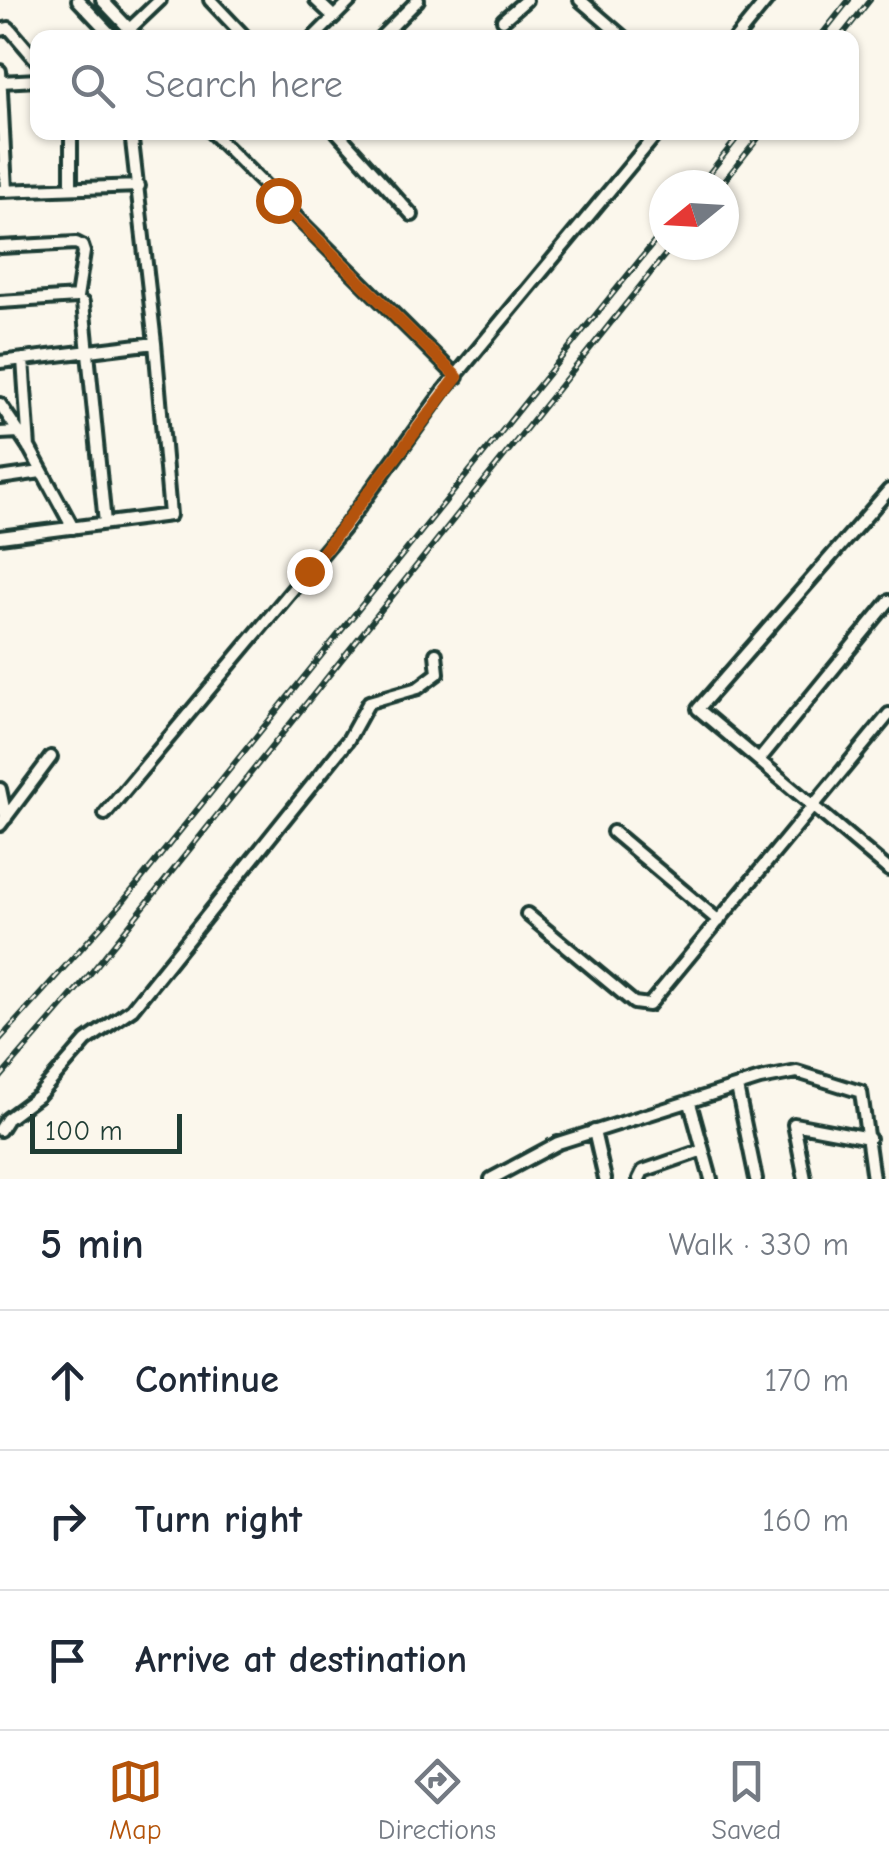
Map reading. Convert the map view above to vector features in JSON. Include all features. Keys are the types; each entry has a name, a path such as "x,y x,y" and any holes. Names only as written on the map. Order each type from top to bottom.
{"street":[{"path":"78,0 109,30"},
{"path":"102,0 131,30"},
{"path":"136,30 160,0"},
{"path":"210,0 238,30"},
{"path":"316,0 334,17"},
{"path":"321,30 351,0"},
{"path":"391,30 418,0"},
{"path":"504,20 526,0"},
{"path":"580,0 615,30"},
{"path":"743,30 767,0"},
{"path":"0,30 9,28 30,53"},
{"path":"0,71 3,191 139,186"},
{"path":"0,82 30,80"},
{"path":"71,140 72,188"},
{"path":"0,537 170,516 156,342 132,140"},
{"path":"220,140 457,377"},
{"path":"344,140 412,216"},
{"path":"104,814 344,528 398,450 651,140"},
{"path":"0,248 76,244 84,252 77,298 0,302"},
{"path":"82,303 105,523"},
{"path":"0,362 156,342"},
{"path":"23,359 30,449"},
{"path":"0,404 30,449 73,528"},
{"path":"0,434 18,432"},
{"path":"0,478 42,472"},
{"path":"889,490 698,709 889,870"},
{"path":"759,760 889,602"},
{"path":"0,1130 38,1096 86,1040 132,1009 348,740 369,702 418,688 438,672 436,654"},
{"path":"528,914 634,1003 645,1007 885,728 889,714"},
{"path":"3,821 52,757"},
{"path":"0,789 3,821"},
{"path":"613,832 719,921"},
{"path":"491,1179 511,1173 558,1143 594,1130 797,1072 861,1092 873,1179"},
{"path":"736,1087 756,1179"},
{"path":"690,1103 711,1179"},
{"path":"805,1179 794,1124 870,1138"},
{"path":"594,1130 605,1179"},
{"path":"639,1179 643,1172 703,1150"}],"railway":[{"path":"825,30 849,0"},
{"path":"846,30 870,0"},
{"path":"712,170 736,140"},
{"path":"733,170 757,140"},
{"path":"0,1039 122,903 649,249"},
{"path":"0,1078 90,974 661,260"}],"route":[{"path":"278,200 457,377 309,571"}]}
